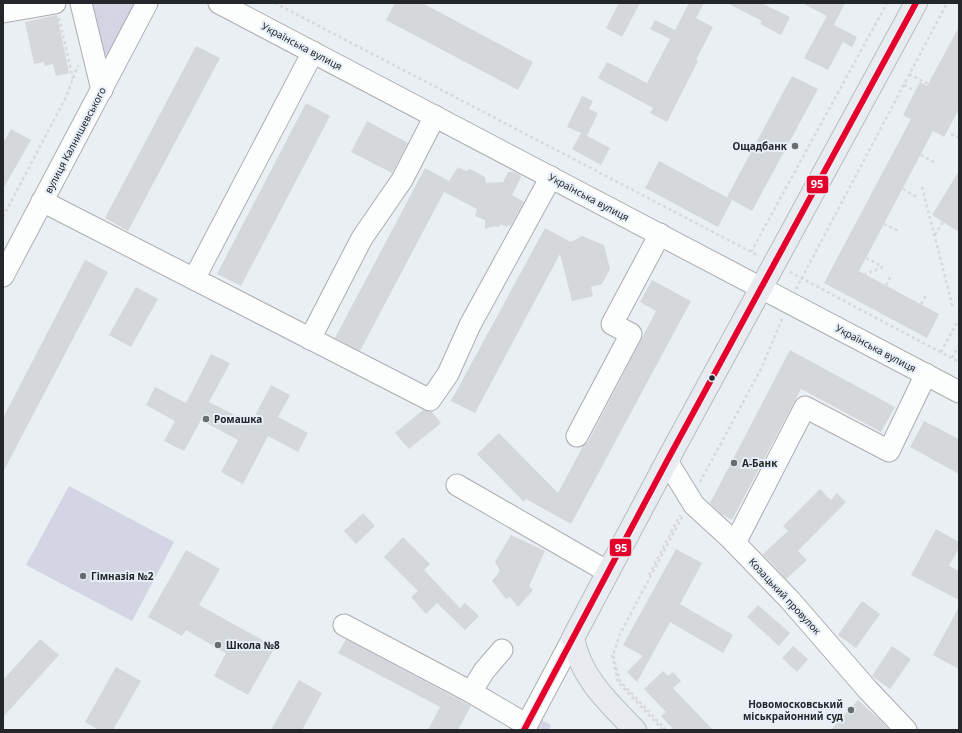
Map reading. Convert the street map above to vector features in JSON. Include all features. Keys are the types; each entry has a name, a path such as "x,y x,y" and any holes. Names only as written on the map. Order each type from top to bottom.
{"highway":[{"path":"635,730 598,692 577,655 574,638 667,461 916,3"}],"street":[{"path":"81,3 102,90"},
{"name":"вулиця Калнишевського","path":"3,276 147,3"},
{"name":"Українська вулиця","path":"219,3 762,287 959,392"},
{"path":"3,12 52,4"},
{"path":"194,279 312,52"},
{"path":"310,339 362,238 402,180 435,116"},
{"path":"42,201 430,400 448,374 470,325 551,177"},
{"path":"576,436 631,334 612,324 660,234"},
{"path":"735,542 805,407 889,451 926,374"},
{"name":"Козацький провулок","path":"667,461 694,505 735,542 789,599 868,690 906,730"},
{"path":"457,485 571,559 608,572"},
{"path":"344,625 471,692 526,727 574,638"},
{"path":"471,692 484,670 502,650"}],"path":[{"path":"276,3 751,252 887,3"},
{"path":"665,730 618,682 612,656 618,635 690,498 761,368 789,302 947,3"},
{"path":"52,4 50,10 57,9 73,80"},
{"path":"3,217 66,97 80,62"},
{"path":"909,74 942,91"},
{"path":"904,85 915,91"},
{"path":"951,134 959,138"},
{"path":"921,155 936,163"},
{"path":"922,188 953,308"},
{"path":"903,189 917,197"},
{"path":"935,235 943,222"},
{"path":"884,224 899,231"},
{"path":"858,277 883,267 866,258"},
{"path":"886,285 892,274"},
{"path":"802,279 959,362"},
{"path":"921,304 927,294"},
{"path":"941,352 959,319"},
{"path":"952,358 959,345"}],"shaded area":[{"path":"87,3 140,3 110,55 100,53"},
{"path":"69,486 174,542 132,621 26,565"},
{"path":"542,720 551,725 549,730 537,730"}],"building":[{"path":"395,3 422,3 533,62 518,90 386,20"},
{"path":"619,3 640,3 622,37 606,28"},
{"path":"689,3 704,3 696,18 713,27 696,60 698,61 667,122 650,113 653,108 598,78 607,62 647,83 670,39 650,29 655,20 675,30"},
{"path":"727,3 761,3 790,17 781,35 760,24 762,21"},
{"path":"802,3 845,3 834,25 857,37 852,47 843,42 828,70 804,58 827,16"},
{"path":"57,15 69,73 56,76 53,64 45,66 44,62 34,64 25,22"},
{"path":"959,27 959,109 944,137 933,131 859,271 939,314 927,338 824,283 911,119 903,115 920,82 927,86"},
{"path":"196,46 220,58 128,231 105,218"},
{"path":"792,76 818,89 752,211 727,197"},
{"path":"582,96 593,101 589,109 598,113 587,136 610,148 601,165 572,149 581,133 567,127"},
{"path":"306,103 330,116 241,286 217,274"},
{"path":"367,121 408,143 392,173 351,152"},
{"path":"11,129 31,140 3,189 3,143"},
{"path":"659,161 732,200 718,227 645,188"},
{"path":"458,167 466,171 470,169 485,177 486,183 503,182 508,172 514,172 520,175 521,177 512,195 524,202 510,226 508,225 506,227 501,224 499,227 495,226 485,229 485,220 475,216 477,209 444,192 360,351 335,338 425,168 449,181"},
{"path":"959,171 959,232 932,215"},
{"path":"545,228 571,242 582,236 604,245 610,269 602,284 591,287 593,296 572,301 560,254 475,413 451,401"},
{"path":"85,260 108,272 3,472 3,418"},
{"path":"652,280 691,301 571,524 526,499 524,502 477,454 499,433 558,493 583,446 588,442 656,311 640,302"},
{"path":"136,287 158,299 131,347 109,335"},
{"path":"790,350 895,407 881,432 801,389 732,520 721,514 710,503"},
{"name":"Ромашка","path":"211,354 230,363 209,402 251,423 271,385 290,395 278,417 308,433 298,452 268,436 243,484 221,472 238,440 201,420 184,451 164,441 175,421 146,405 155,387 186,403"},
{"path":"423,410 432,412 441,423 409,449 395,433"},
{"path":"924,421 959,439 959,474 910,447"},
{"path":"820,489 831,500 837,493 846,502 798,551 807,560 786,579 763,554 788,531 783,526"},
{"path":"363,513 375,526 356,544 344,531"},
{"path":"936,529 959,542 959,548 949,566 959,571 959,600 911,575"},
{"path":"511,535 545,551 529,586 533,590 518,607 510,597 506,599 492,581 500,571 495,562"},
{"path":"403,537 430,564 424,570 460,608 465,603 479,616 465,630 437,603 426,614 411,597 418,591 384,557"},
{"path":"676,549 702,563 680,604 733,635 723,653 670,622 637,682 627,672 643,656 623,645"},
{"path":"186,550 220,569 199,605 275,647 248,695 214,676 226,653 186,630 182,636 148,617"},
{"path":"862,601 880,614 856,648 838,635"},
{"path":"758,605 790,633 779,646 747,617"},
{"path":"959,607 959,669 933,655"},
{"path":"40,639 59,655 3,717 3,680"},
{"path":"346,639 471,706 458,730 428,730 440,707 338,653"},
{"path":"793,646 808,659 797,672 782,658"},
{"path":"892,646 911,659 890,689 872,676"},
{"path":"116,667 141,681 113,730 99,730 85,722"},
{"path":"663,671 668,676 673,672 681,681 673,688 713,730 674,730 661,716 666,712 644,689"},
{"path":"299,680 322,693 302,730 271,730"},
{"path":"858,700 879,719 889,730 831,730"}],"transit line":[{"name":"95","path":"524,730 667,461 916,3"}],"place":[{"name":"Ощадбанк","path":"795,146"},
{"name":"Ромашка","path":"206,419"},
{"name":"А-Банк","path":"734,463"},
{"name":"Гімназія №2","path":"83,576"},
{"name":"Школа №8","path":"218,645"},
{"name":"Новомосковський міськрайонний суд","path":"851,710"}]}
